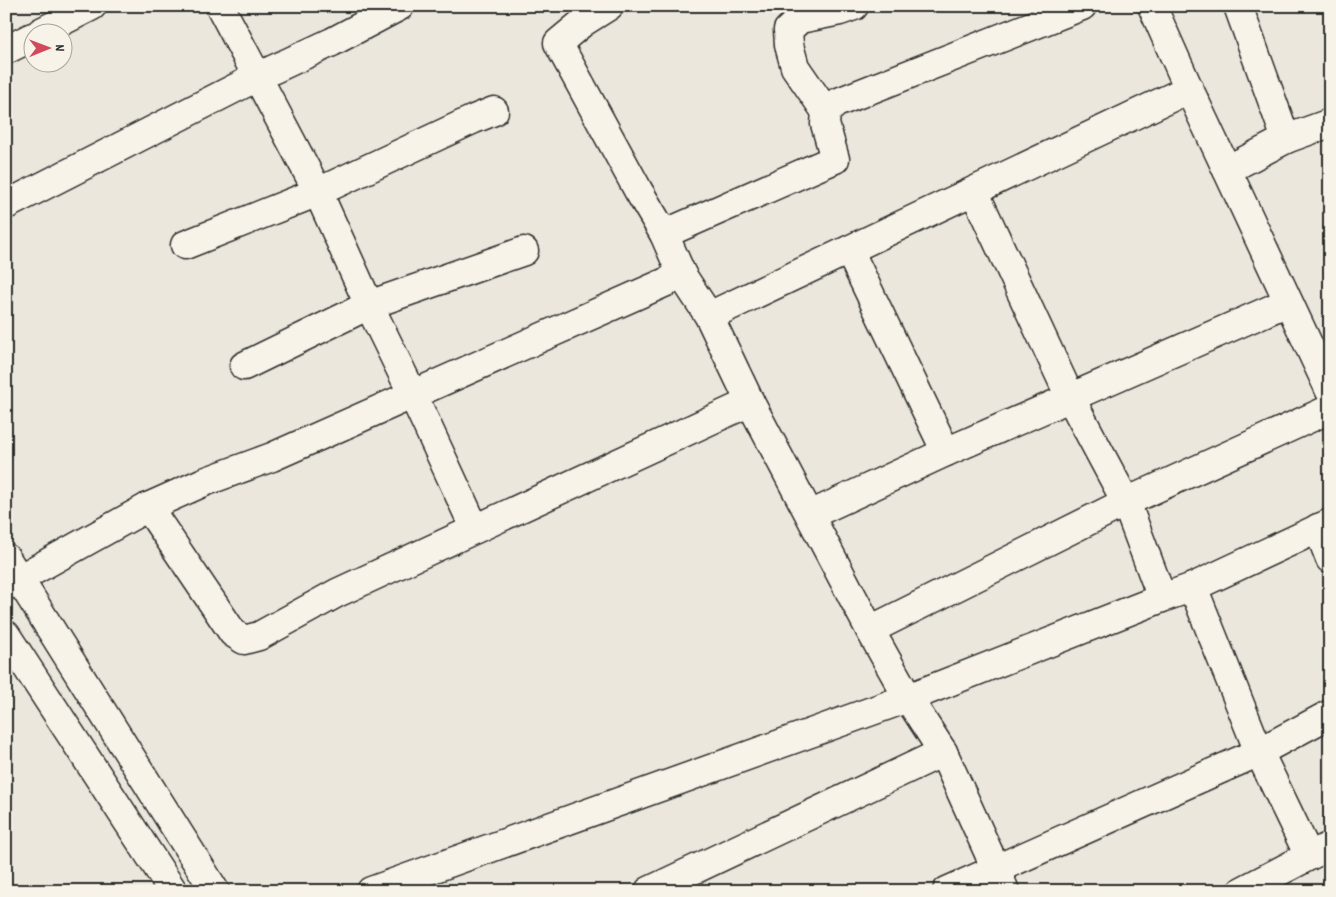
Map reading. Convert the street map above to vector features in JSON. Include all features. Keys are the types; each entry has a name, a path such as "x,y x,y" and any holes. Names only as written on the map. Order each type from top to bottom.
{"street":[{"path":"61,22 92,6"},
{"path":"220,6 318,192 475,530"},
{"path":"6,205 256,77 332,42 400,6"},
{"path":"608,6 582,23 558,43 664,234 682,275 709,316 750,402 870,630 908,698 942,752 1001,880"},
{"path":"664,234 835,159 825,124 826,112 796,67 789,45 788,30 800,19 840,11 854,6"},
{"path":"826,112 836,103 1082,6"},
{"path":"1152,6 1330,390"},
{"path":"1238,6 1286,139"},
{"path":"6,50 22,42"},
{"path":"709,316 1189,89"},
{"path":"184,245 318,192 494,111"},
{"path":"1227,170 1286,139 1330,123"},
{"path":"974,191 1070,398 1126,502 1162,598"},
{"path":"849,250 946,452"},
{"path":"244,366 369,305 524,251"},
{"path":"215,891 10,574 204,482 272,457 682,275"},
{"path":"810,515 946,452 1288,302"},
{"path":"148,507 233,633 244,640 259,636 337,593 750,402"},
{"path":"870,630 1126,502 1330,409"},
{"path":"378,889 908,698 1193,587 1324,526 1330,559"},
{"path":"1193,587 1259,752 1319,851 1242,891"},
{"path":"6,635 173,891"},
{"path":"947,891 1001,880 1259,752 1330,714"},
{"path":"649,891 942,752"}]}
